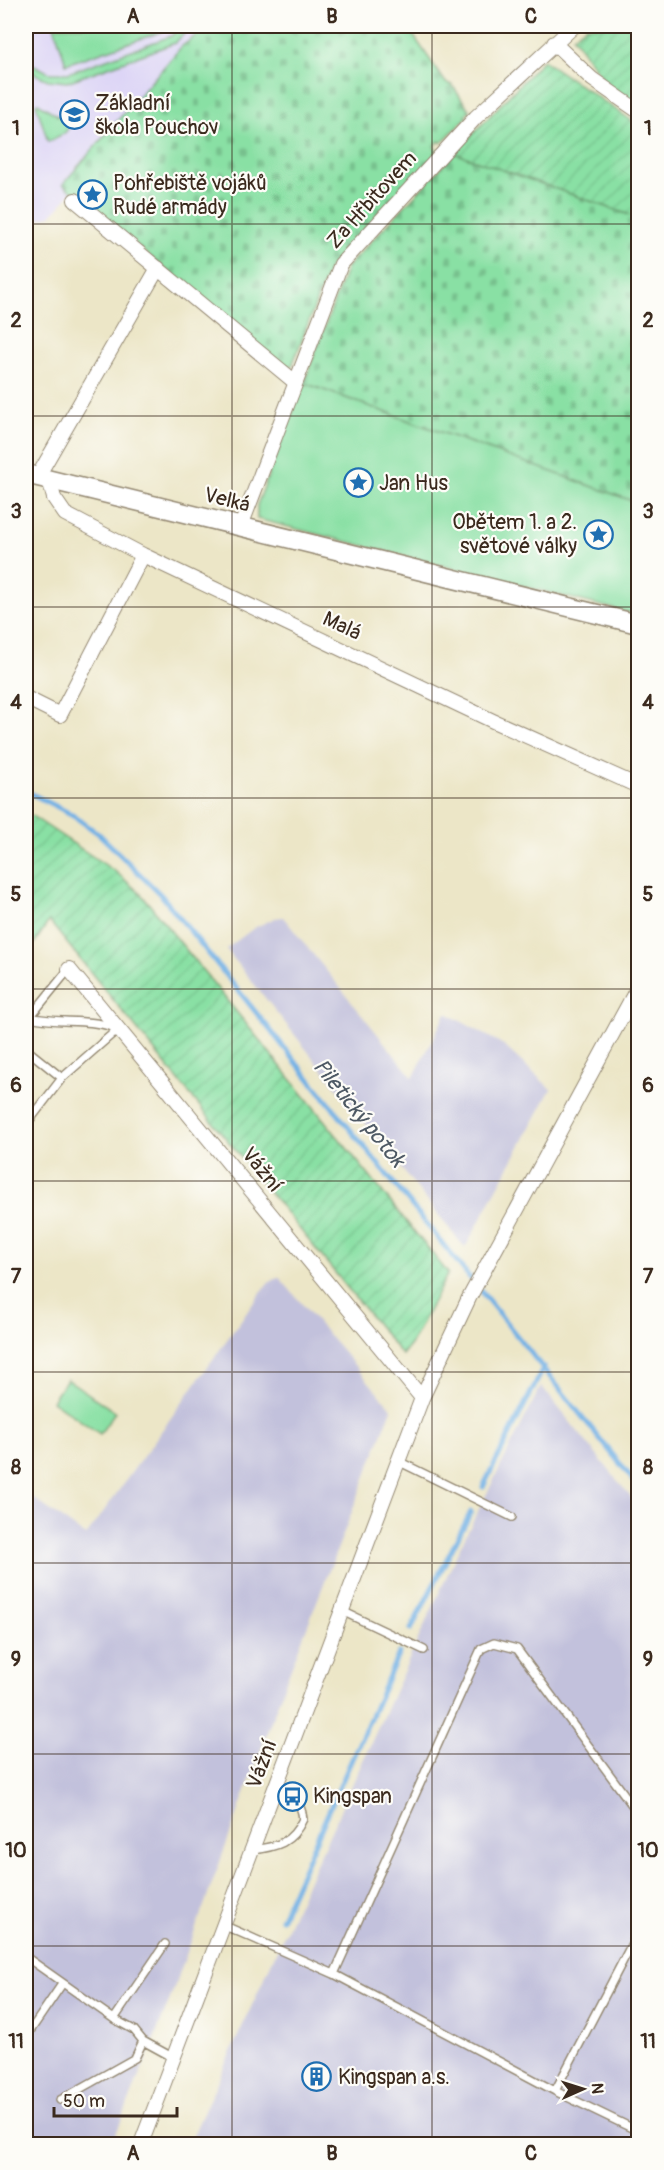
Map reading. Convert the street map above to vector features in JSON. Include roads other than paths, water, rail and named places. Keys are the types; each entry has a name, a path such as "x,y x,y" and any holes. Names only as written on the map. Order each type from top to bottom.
{"street":[{"name":"Za Hřbitovem","path":"241,526 341,264 476,117 574,26"},
{"path":"554,43 592,79 639,111"},
{"path":"75,200 295,382"},
{"path":"38,476 158,268"},
{"name":"Velká","path":"38,476 639,624"},
{"name":"Malá","path":"38,476 65,514 143,555 493,721 639,786"},
{"path":"26,698 60,715 143,555"},
{"name":"Vážní","path":"69,969 422,1398"},
{"name":"Vážní","path":"141,2145 422,1398 468,1298 639,987"}],"lane":[{"path":"69,969 28,1015 57,1022 102,1024 118,1029"},
{"path":"26,1125 62,1078 118,1029"},
{"path":"26,1049 62,1078"},
{"path":"398,1461 512,1517"},
{"path":"342,1611 424,1650"},
{"path":"334,1974 481,1649 494,1643 517,1649 639,1813"},
{"path":"252,1850 274,1847 288,1841 303,1819 298,1802 291,1794 275,1788"},
{"path":"224,1925 334,1974 555,2091 639,2131"},
{"path":"555,2091 639,1932"},
{"path":"114,2019 165,1944"},
{"path":"26,1957 114,2019 134,2030 142,2041 174,2058"},
{"path":"26,2037 63,1984"},
{"path":"60,2100 135,2058 142,2041"}],"waterway":[{"name":"Piletický potok","path":"26,791 71,814 99,834 162,896 638,1486"},
{"path":"483,1487 544,1367"},
{"path":"411,1629 471,1512"},
{"path":"281,1919 399,1653"}],"place":[{"name":"Základní škola Pouchov","path":"74,115"},
{"name":"Pohřebiště vojáků Rudé armády","path":"92,195"},
{"name":"Jan Hus","path":"358,483"},
{"name":"Obětem 1. a 2. světové války","path":"598,534"},
{"name":"Kingspan","path":"292,1796"},
{"name":"Kingspan a.s.","path":"317,2077"}]}
